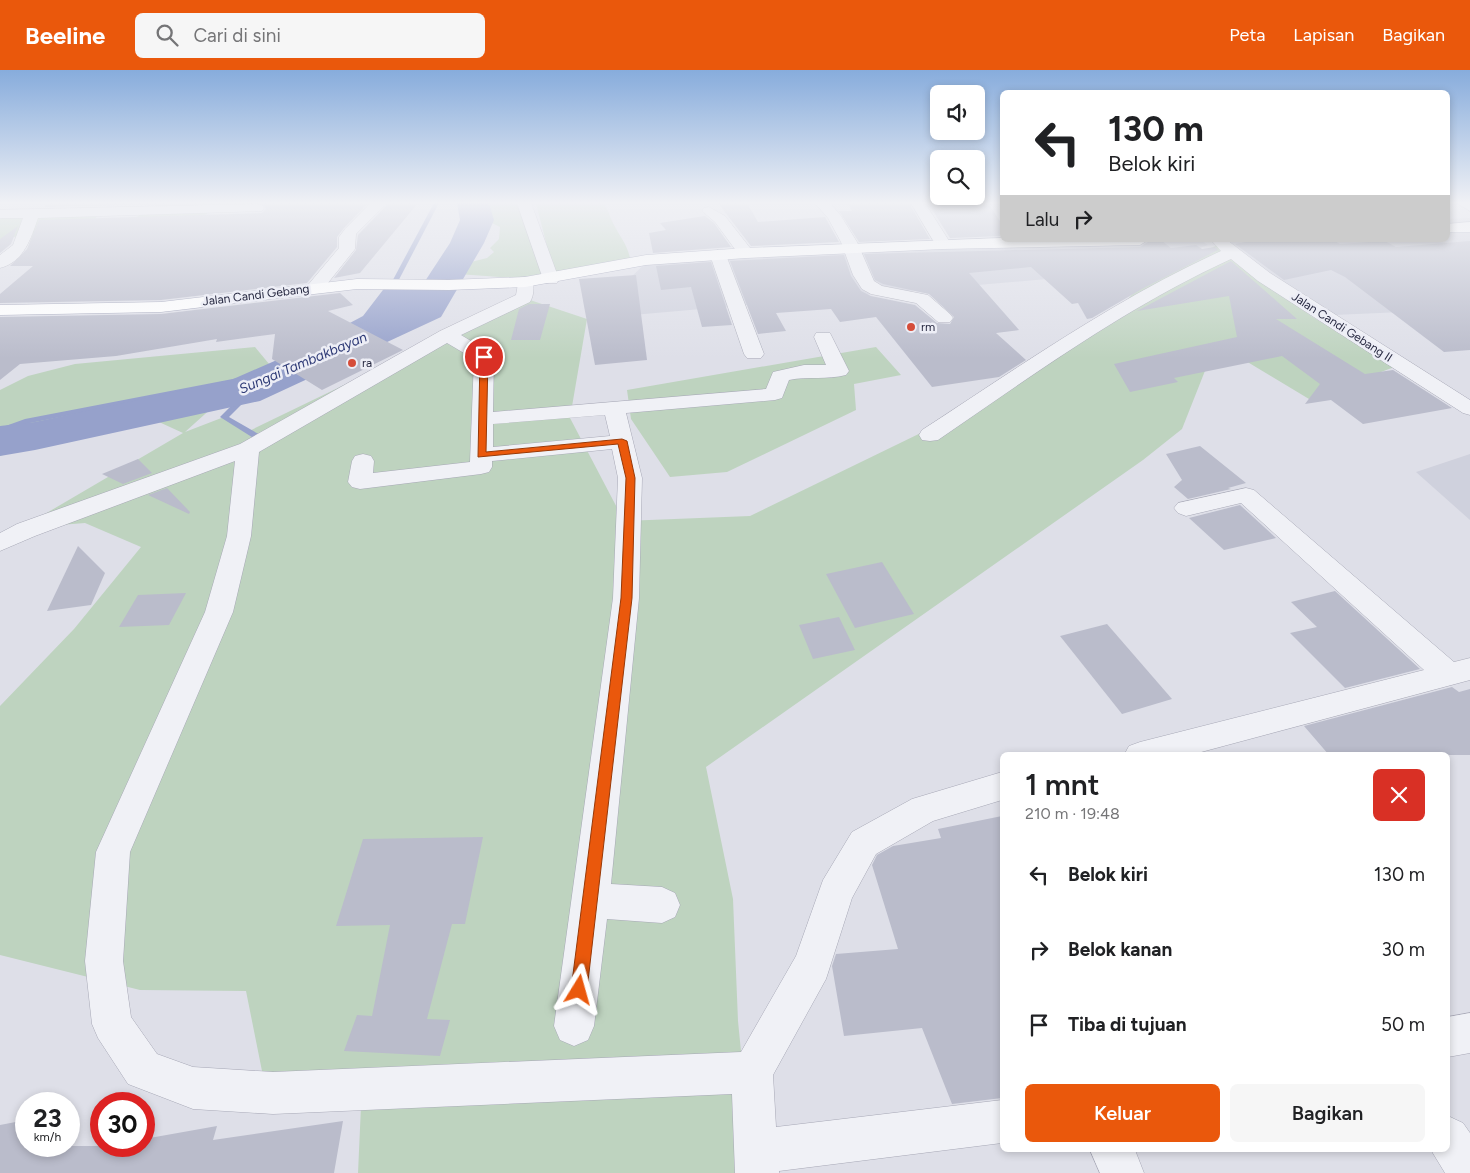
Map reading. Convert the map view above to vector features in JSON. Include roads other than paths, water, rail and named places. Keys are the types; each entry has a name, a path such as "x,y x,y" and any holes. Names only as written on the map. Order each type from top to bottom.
{"main road":[{"name":"Jalan Candi Gebang","path":"0,310 161,307 314,288 381,284 449,285 525,282 551,280 646,260 725,254"}],"street":[{"path":"0,263 11,254"},
{"path":"314,288 342,254"},
{"path":"542,254 551,280"},
{"path":"852,254 860,274 872,288 922,299 944,318"},
{"path":"930,435 1053,353 1173,279 1227,254"},
{"name":"Jalan Candi Gebang II","path":"1235,254 1272,282 1470,409"},
{"path":"718,255 754,354"},
{"path":"0,543 26,530 251,448 447,335 524,298 525,282"},
{"path":"363,461 360,482 481,467 484,357 447,335"},
{"path":"483,419 774,394 780,376 804,371 839,371 823,337"},
{"path":"574,1026 591,900 626,598 630,478 614,408"},
{"path":"481,456 622,441"},
{"path":"251,448 238,536 219,612 113,852 104,961 112,1024 144,1069 193,1088 273,1093 752,1072"},
{"path":"1186,508 1246,495 1465,671"},
{"path":"1152,752 1465,671"},
{"path":"1000,787 924,809 864,843 836,892 812,965 752,1072 757,1163 1000,1122"},
{"path":"591,900 662,905"},
{"path":"1450,1037 1470,1033"},
{"path":"1450,1141 1470,1173"},
{"path":"1113,1152 1122,1173"}],"water":[{"path":"386,286 429,288 422,308 279,376 269,366 363,316"}],"waterway":[{"path":"390,291 410,254"},
{"name":"Sungai Tambakbayan","path":"0,441 35,436 244,391 427,309 460,254"},
{"path":"0,431 28,421 266,375 286,364"},
{"path":"258,446 259,438 224,417 266,376"}],"place":[{"name":"rm","path":"911,327"},
{"name":"ra","path":"352,363"}]}
